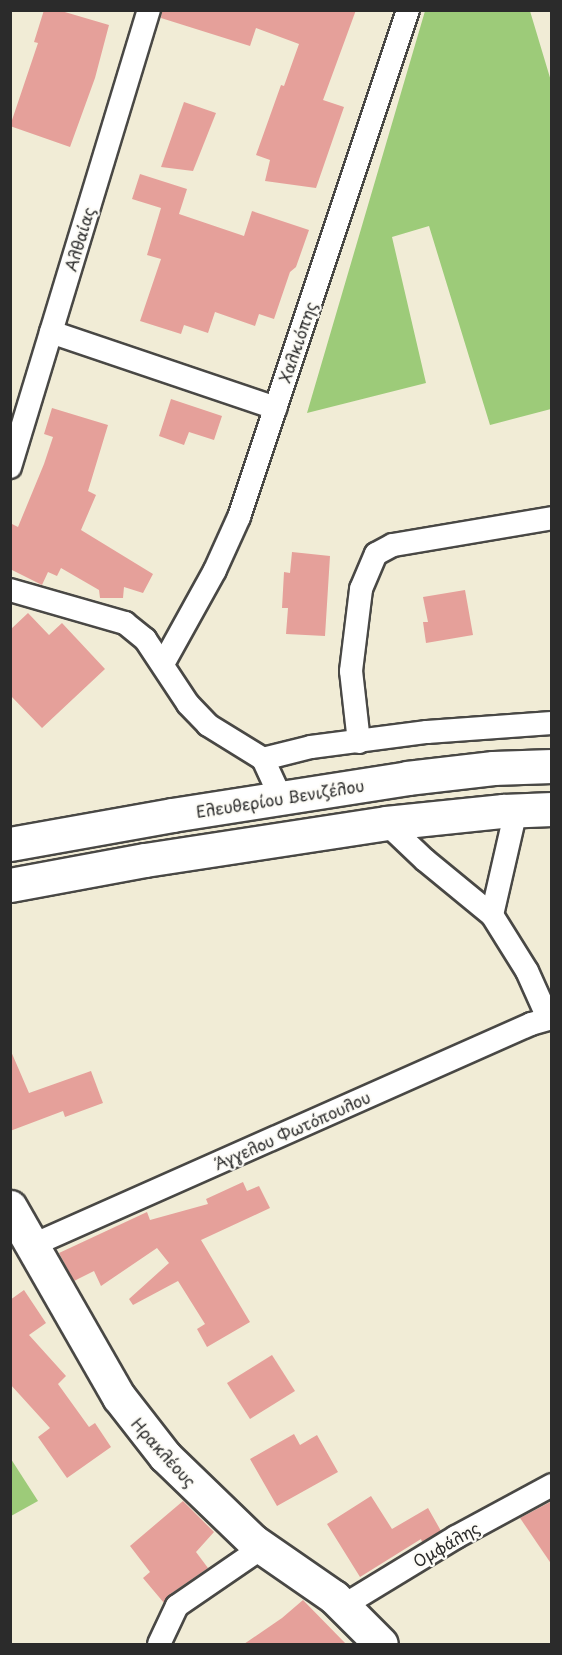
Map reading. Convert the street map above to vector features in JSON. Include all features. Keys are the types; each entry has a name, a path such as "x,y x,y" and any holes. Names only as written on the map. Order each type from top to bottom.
{"main road":[{"name":"Ελευθερίου Βενιζέλου","path":"10,844 281,798 461,771 552,766"},
{"path":"10,885 145,860 386,823 516,810 552,809"},
{"name":"Ηρακλέους","path":"10,1207 105,1374 133,1417 198,1490 263,1547 343,1606 381,1644"}],"street":[{"name":"Αλθαίας","path":"10,467 149,10"},
{"name":"Χαλκιόπης","path":"164,664 215,570 239,517 408,10"},
{"path":"51,332 275,408"},
{"path":"358,742 351,671 361,589 376,554 393,545 552,518"},
{"path":"10,590 125,623 146,639 188,704 208,725 263,759 281,798"},
{"path":"263,759 286,752 470,727 552,723"},
{"path":"492,915 516,810"},
{"path":"386,823 425,860 492,915 527,971 550,1018"},
{"name":"Άγγελου Φωτόπουλου","path":"33,1245 550,1018"},
{"name":"Ομφάλης","path":"343,1606 456,1537 552,1485"},
{"path":"159,1644 177,1606 263,1547"}],"green space":[{"path":"425,11 530,11 551,81 551,409 490,425 429,226 392,237 426,383 307,413"},
{"path":"11,1459 38,1501 10,1516"}],"building":[{"path":"44,10 58,10 109,25 95,78 70,147 10,126 38,43 34,42"},
{"path":"162,10 356,10 323,100 344,107 316,188 265,181 270,160 256,155 281,85 284,86 299,44 256,28 250,46 161,18"},
{"path":"184,102 216,113 193,171 161,167"},
{"path":"140,174 187,189 179,214 244,236 252,211 309,230 296,267 290,272 274,319 259,314 255,326 215,312 208,333 184,325 181,334 140,321 161,259 147,255 161,208 132,199"},
{"path":"171,399 222,416 214,440 189,432 184,445 159,436"},
{"path":"52,408 108,425 88,491 96,495 81,530 153,574 143,593 124,587 123,598 100,598 99,590 61,568 57,576 48,572 42,585 10,569 10,523 18,527 44,464 53,437 44,434"},
{"path":"292,552 330,556 325,636 286,634 288,608 282,608 284,572 290,573"},
{"path":"465,590 473,635 426,643 423,622 428,622 423,597"},
{"path":"28,613 49,635 62,623 105,669 42,728 10,695 10,630"},
{"path":"10,1049 29,1093 91,1071 103,1103 65,1117 63,1111 10,1131"},
{"path":"243,1182 247,1191 259,1186 270,1208 201,1240 250,1322 207,1347 197,1329 205,1324 178,1281 133,1305 129,1299 169,1263 157,1248 101,1286 94,1271 74,1281 59,1253 147,1212 150,1220 208,1204 206,1199"},
{"path":"24,1290 46,1323 29,1335 66,1376 58,1384 89,1427 95,1423 111,1447 67,1478 38,1437 50,1428 10,1384 10,1300"},
{"path":"272,1355 295,1391 250,1419 227,1383"},
{"path":"294,1434 300,1445 317,1435 338,1472 277,1506 250,1459"},
{"path":"371,1496 392,1529 428,1508 441,1531 422,1542 421,1539 360,1577 327,1524"},
{"path":"183,1501 214,1532 196,1552 208,1568 169,1595 164,1603 143,1578 150,1572 130,1546"},
{"path":"552,1501 552,1565 520,1518"},
{"path":"303,1600 346,1644 244,1644 282,1618"}]}
